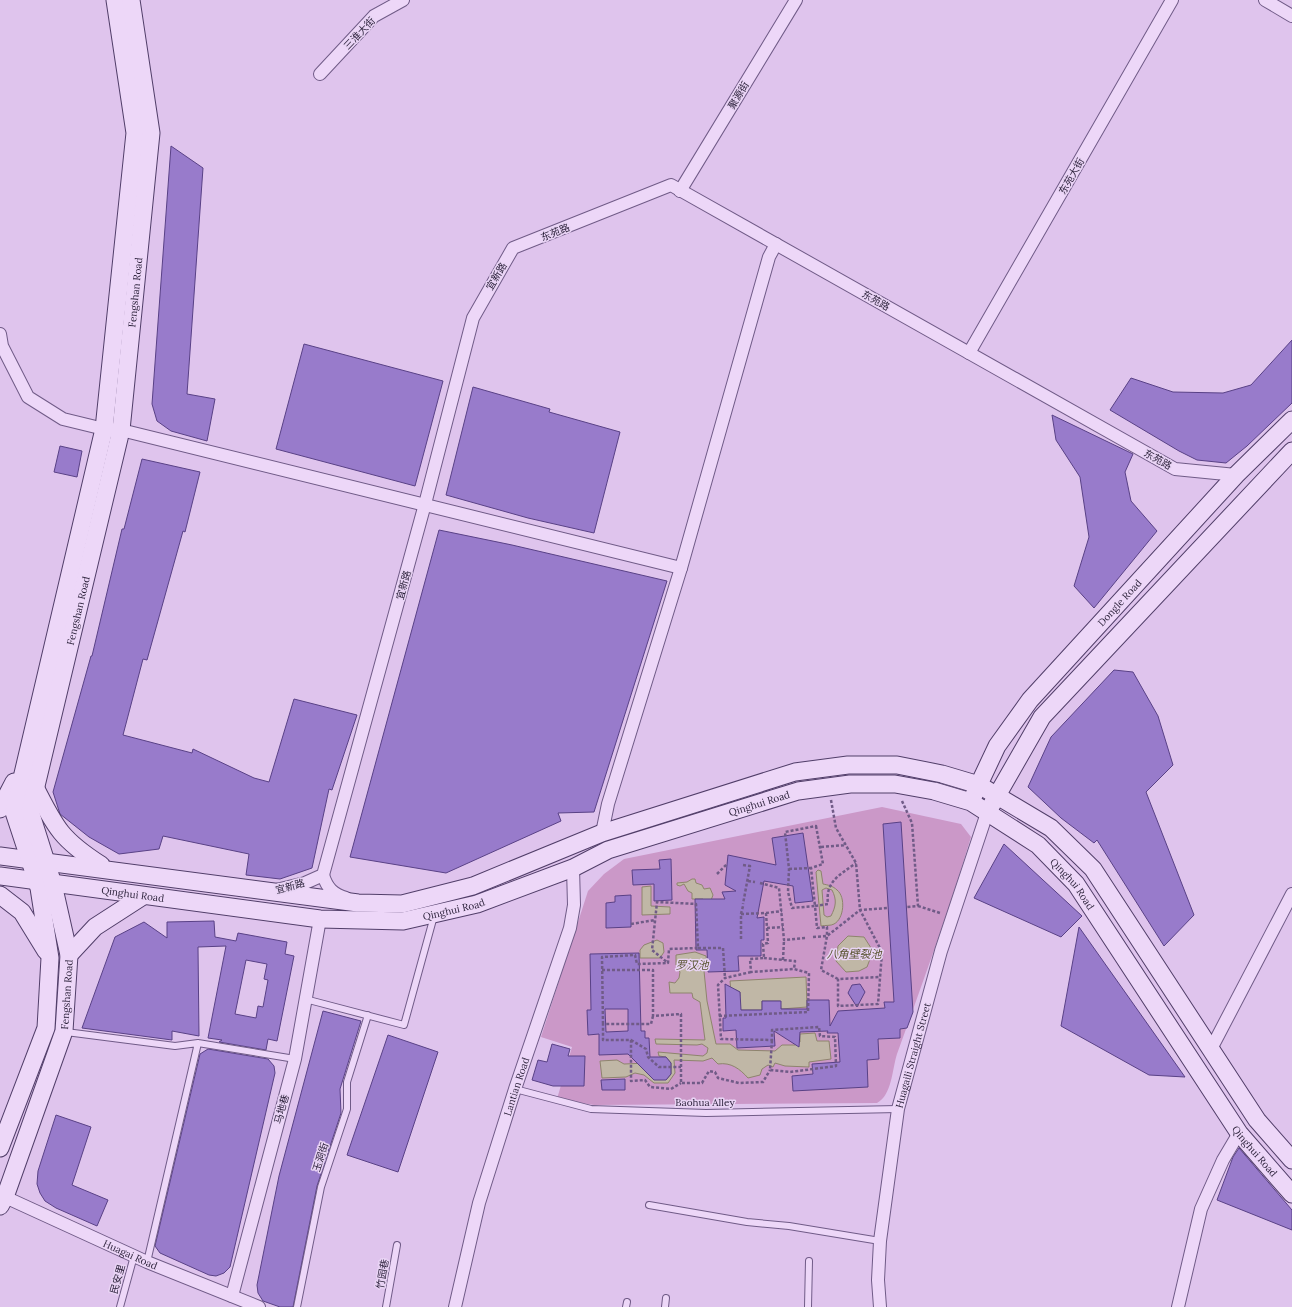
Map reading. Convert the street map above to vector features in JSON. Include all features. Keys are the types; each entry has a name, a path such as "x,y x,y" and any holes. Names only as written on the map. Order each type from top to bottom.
{"street":[{"name":"Fengshan Road","path":"2,1202 64,1031 69,955 53,884 38,860 14,812 26,759 113,429 135,133 116,0"},
{"name":"Fengshan Road","path":"0,1148 46,1028 50,958 36,880 38,860 30,811 113,429 151,133 131,0"},
{"name":"三淮大街","path":"320,74 374,16 403,0"},
{"name":"聚源街","path":"680,191 796,0"},
{"name":"东苑大街","path":"969,353 1172,0"},
{"path":"1265,0 1292,16"},
{"name":"东苑路","path":"513,248 671,185 1175,469 1236,475"},
{"path":"602,833 608,804 681,568 769,257 776,244"},
{"name":"宜新路","path":"270,891 305,883 323,875 425,504 473,318 513,248"},
{"path":"0,334 2,346 28,397 63,419 113,429 425,504 681,568"},
{"name":"Dongle Road","path":"971,802 997,746 1030,700 1236,475 1292,420"},
{"path":"987,813 1042,717 1292,451"},
{"path":"0,809 26,759"},
{"name":"Qinghui Road","path":"0,856 358,903 402,904 473,886 602,833 795,772 848,766 897,765 942,774 979,785 1051,828 1093,869 1257,1120 1292,1160"},
{"name":"Qinghui Road","path":"0,876 320,919 403,921 477,904 573,868 608,850 798,791 850,784 895,784 934,791 971,802 1038,845 1076,884 1239,1134 1292,1194"},
{"path":"35,787 51,820 62,835 83,854 107,869"},
{"name":"Huagaili Straight Street","path":"880,1307 878,1280 880,1241 898,1109 941,951 987,813"},
{"name":"Lantian Road","path":"455,1307 480,1203 515,1089 570,928 574,905 573,868"},
{"path":"323,875 326,885 335,895 358,903"},
{"path":"1211,1049 1292,894"},
{"path":"0,895 22,912 50,958"},
{"path":"69,955 95,927 143,896"},
{"name":"马地巷","path":"232,1296 295,1059 320,919"},
{"path":"1178,1307 1201,1209 1223,1160 1239,1134"},
{"name":"Huagai Road","path":"2,1202 259,1307"}],"lane":[{"path":"306,999 404,1025 434,914"},
{"name":"玉洞街","path":"298,1307 321,1187 347,1109 347,1082 368,1015"},
{"path":"64,1031 175,1046 198,1043 295,1059"},
{"path":"147,1262 198,1043"},
{"name":"Baohua Alley","path":"515,1089 591,1109 706,1113 898,1109"},
{"path":"649,1205 747,1222 789,1226 880,1241"},
{"name":"竹园巷","path":"386,1307 397,1245"},
{"name":"民安里","path":"120,1307 134,1256"},
{"path":"808,1307 809,1261"},
{"path":"665,1307 666,1298"}],"path":[{"path":"895,784 912,823 918,906"},
{"path":"834,817 836,828 856,863 860,910 882,952 878,1004 838,1006 838,979"},
{"path":"789,869 811,868 823,864 816,826 785,832 789,869 788,892 792,908 828,904 827,894 832,881 856,863"},
{"path":"821,847 846,846"},
{"path":"717,874 727,864"},
{"path":"741,939 741,914 750,866 743,865"},
{"path":"811,868 817,928 827,927 822,970 838,979 880,977"},
{"path":"748,881 755,882"},
{"path":"760,884 779,888 784,940 783,960"},
{"path":"668,963 652,950 657,902 696,904 698,948"},
{"path":"906,906 918,906 952,917"},
{"path":"813,937 827,936 860,910 888,908"},
{"path":"741,914 782,911"},
{"path":"764,958 764,944 768,943 766,913"},
{"path":"631,924 655,920"},
{"path":"767,928 783,927"},
{"path":"784,940 806,938"},
{"path":"668,963 669,949 723,948 725,978"},
{"path":"668,963 637,964 635,955 602,957 603,1040 631,1040 646,1049 648,1057 659,1068 681,1067"},
{"path":"751,972 750,959 764,958 795,961 794,969"},
{"path":"720,1016 808,1012 809,973 794,969 751,972 725,978 718,985 721,1039 772,1040"},
{"path":"602,970 653,970 653,1016 651,1024 603,1024"},
{"path":"653,1016 681,1014 681,1083"},
{"path":"631,1040 631,1081 645,1080 650,1087 671,1089 681,1083 702,1083 709,1071 715,1072 718,1078 739,1083 763,1082 770,1070 772,1030 819,1027 820,1036 835,1037 836,1066 790,1072 770,1070"}],"shaded area":[{"path":"882,807 961,824 971,837 945,919 897,1054 889,1088 882,1099 877,1103 594,1105 557,1099 572,1047 541,1037 588,891 604,874 624,859"}],"water":[{"path":"818,870 821,871 823,884 835,889 840,893 842,898 842,913 840,918 833,925 821,926 816,872","holes":["826,888 832,890 835,897 835,906 831,916 827,917 824,915 822,890"]},
{"path":"695,879 696,883 702,885 704,889 710,888 713,895 706,914 703,899 692,899 692,893 688,891 684,884 680,886 677,885 677,883 687,882"},
{"path":"651,886 651,906 670,907 670,914 642,915 642,887"},
{"name":"八角壁裂池","path":"848,936 864,937 873,951 867,967 859,971 846,972 836,961 838,946"},
{"path":"657,940 663,943 664,952 660,958 640,958 640,950 644,945"},
{"name":"罗汉池","path":"695,952 706,956 707,965 704,971 707,1001 716,1044 730,1044 738,1050 775,1051 782,1045 795,1045 800,1042 800,1034 815,1033 817,1041 829,1041 831,1059 809,1062 809,1067 785,1066 775,1063 773,1067 768,1065 762,1069 760,1075 748,1078 735,1067 727,1064 718,1064 712,1058 703,1061 674,1060 675,1073 668,1083 654,1083 644,1075 635,1073 626,1077 602,1078 600,1061 617,1060 624,1064 649,1063 666,1080 671,1074 671,1063 666,1057 659,1056 658,1052 703,1056 707,1053 708,1048 702,1044 656,1044 655,1039 705,1040 700,1002 693,998 692,993 670,993 669,982 675,983 679,978 680,972 676,965 676,955"},
{"path":"806,977 807,1007 781,1009 780,1001 762,1001 762,1010 731,1010 740,996 740,992 736,990 731,992 730,981"}],"building":[{"path":"171,146 203,168 187,394 215,399 207,441 171,431 157,421 152,404"},
{"path":"1292,340 1292,403 1247,446 1226,463 1197,460 1110,410 1131,378 1173,392 1223,393 1251,385"},
{"path":"304,344 443,381 415,486 276,449"},
{"path":"473,387 550,409 549,412 620,432 594,533 528,518 446,495"},
{"path":"1052,415 1133,454 1125,472 1131,501 1157,531 1094,608 1074,586 1089,537 1080,477 1056,440"},
{"path":"60,446 82,451 77,477 54,472"},
{"path":"142,459 200,472 185,532 183,531 147,660 143,659 123,735 192,753 193,749 254,778 269,782 294,699 357,715 332,790 329,789 312,868 280,879 246,875 249,854 163,836 159,849 119,854 89,837 60,814 53,792 92,656 122,529 124,529"},
{"path":"439,530 512,545 667,581 594,812 558,813 561,821 446,873 350,857"},
{"path":"1114,670 1133,672 1158,716 1173,765 1146,792 1194,915 1164,946 1097,840 1094,843 1061,818 1028,787 1051,737"},
{"path":"901,822 913,1012 907,1028 900,1029 900,1038 878,1039 879,1059 867,1060 868,1087 793,1091 792,1076 813,1074 812,1064 840,1062 838,1033 827,1033 828,1031 800,1032 799,1047 774,1031 775,1046 737,1048 736,1030 723,1031 723,1018 726,1018 725,984 740,992 741,1010 762,1010 762,1001 781,1001 781,1009 807,1009 807,1000 829,1000 830,1026 838,1011 885,1008 884,1002 894,1002 883,824"},
{"path":"803,833 813,901 795,903 793,886 764,881 757,918 764,917 764,940 761,940 761,956 738,956 739,971 708,972 707,950 696,950 695,899 725,899 722,892 736,891 725,885 728,855 776,865 772,838"},
{"path":"1004,844 1082,916 1061,937 974,898"},
{"path":"671,859 672,900 654,901 654,884 633,885 632,870 660,869 659,860"},
{"path":"631,895 631,927 606,928 606,903 615,902 615,896"},
{"path":"214,921 215,937 236,941 238,933 287,942 285,954 294,956 277,1041 268,1039 266,1050 219,1042 222,1040 208,1038 226,946 198,947 199,1036 172,1031 172,1040 82,1028 115,937 144,922 167,938 167,922","holes":["246,960 267,964 264,979 268,980 263,1007 258,1006 256,1018 235,1014"]},
{"path":"1079,927 1185,1077 1149,1075 1061,1026"},
{"path":"639,953 641,1031 645,1031 645,1038 649,1038 650,1057 666,1057 671,1063 671,1074 666,1080 654,1080 628,1054 599,1055 599,1034 588,1035 587,1010 591,1010 590,954","holes":["605,1009 628,1009 628,1031 606,1032"]},
{"path":"860,984 865,992 857,1007 848,993 852,985"},
{"path":"323,1011 361,1021 340,1089 341,1113 317,1186 293,1307 280,1307 263,1301 258,1293 257,1285 279,1176"},
{"path":"388,1035 438,1052 398,1172 347,1155"},
{"path":"552,1044 570,1049 568,1056 585,1056 584,1086 553,1086 532,1080 538,1060 547,1062"},
{"path":"208,1049 268,1059 274,1066 275,1073 230,1267 224,1273 216,1276 209,1275 160,1253 155,1246 200,1054"},
{"path":"625,1079 625,1090 602,1090 601,1080"},
{"path":"56,1115 91,1127 72,1185 108,1200 97,1226 56,1208 45,1201 40,1193 37,1184 38,1171"},
{"path":"1239,1148 1292,1210 1292,1230 1217,1200 1233,1157"}]}
